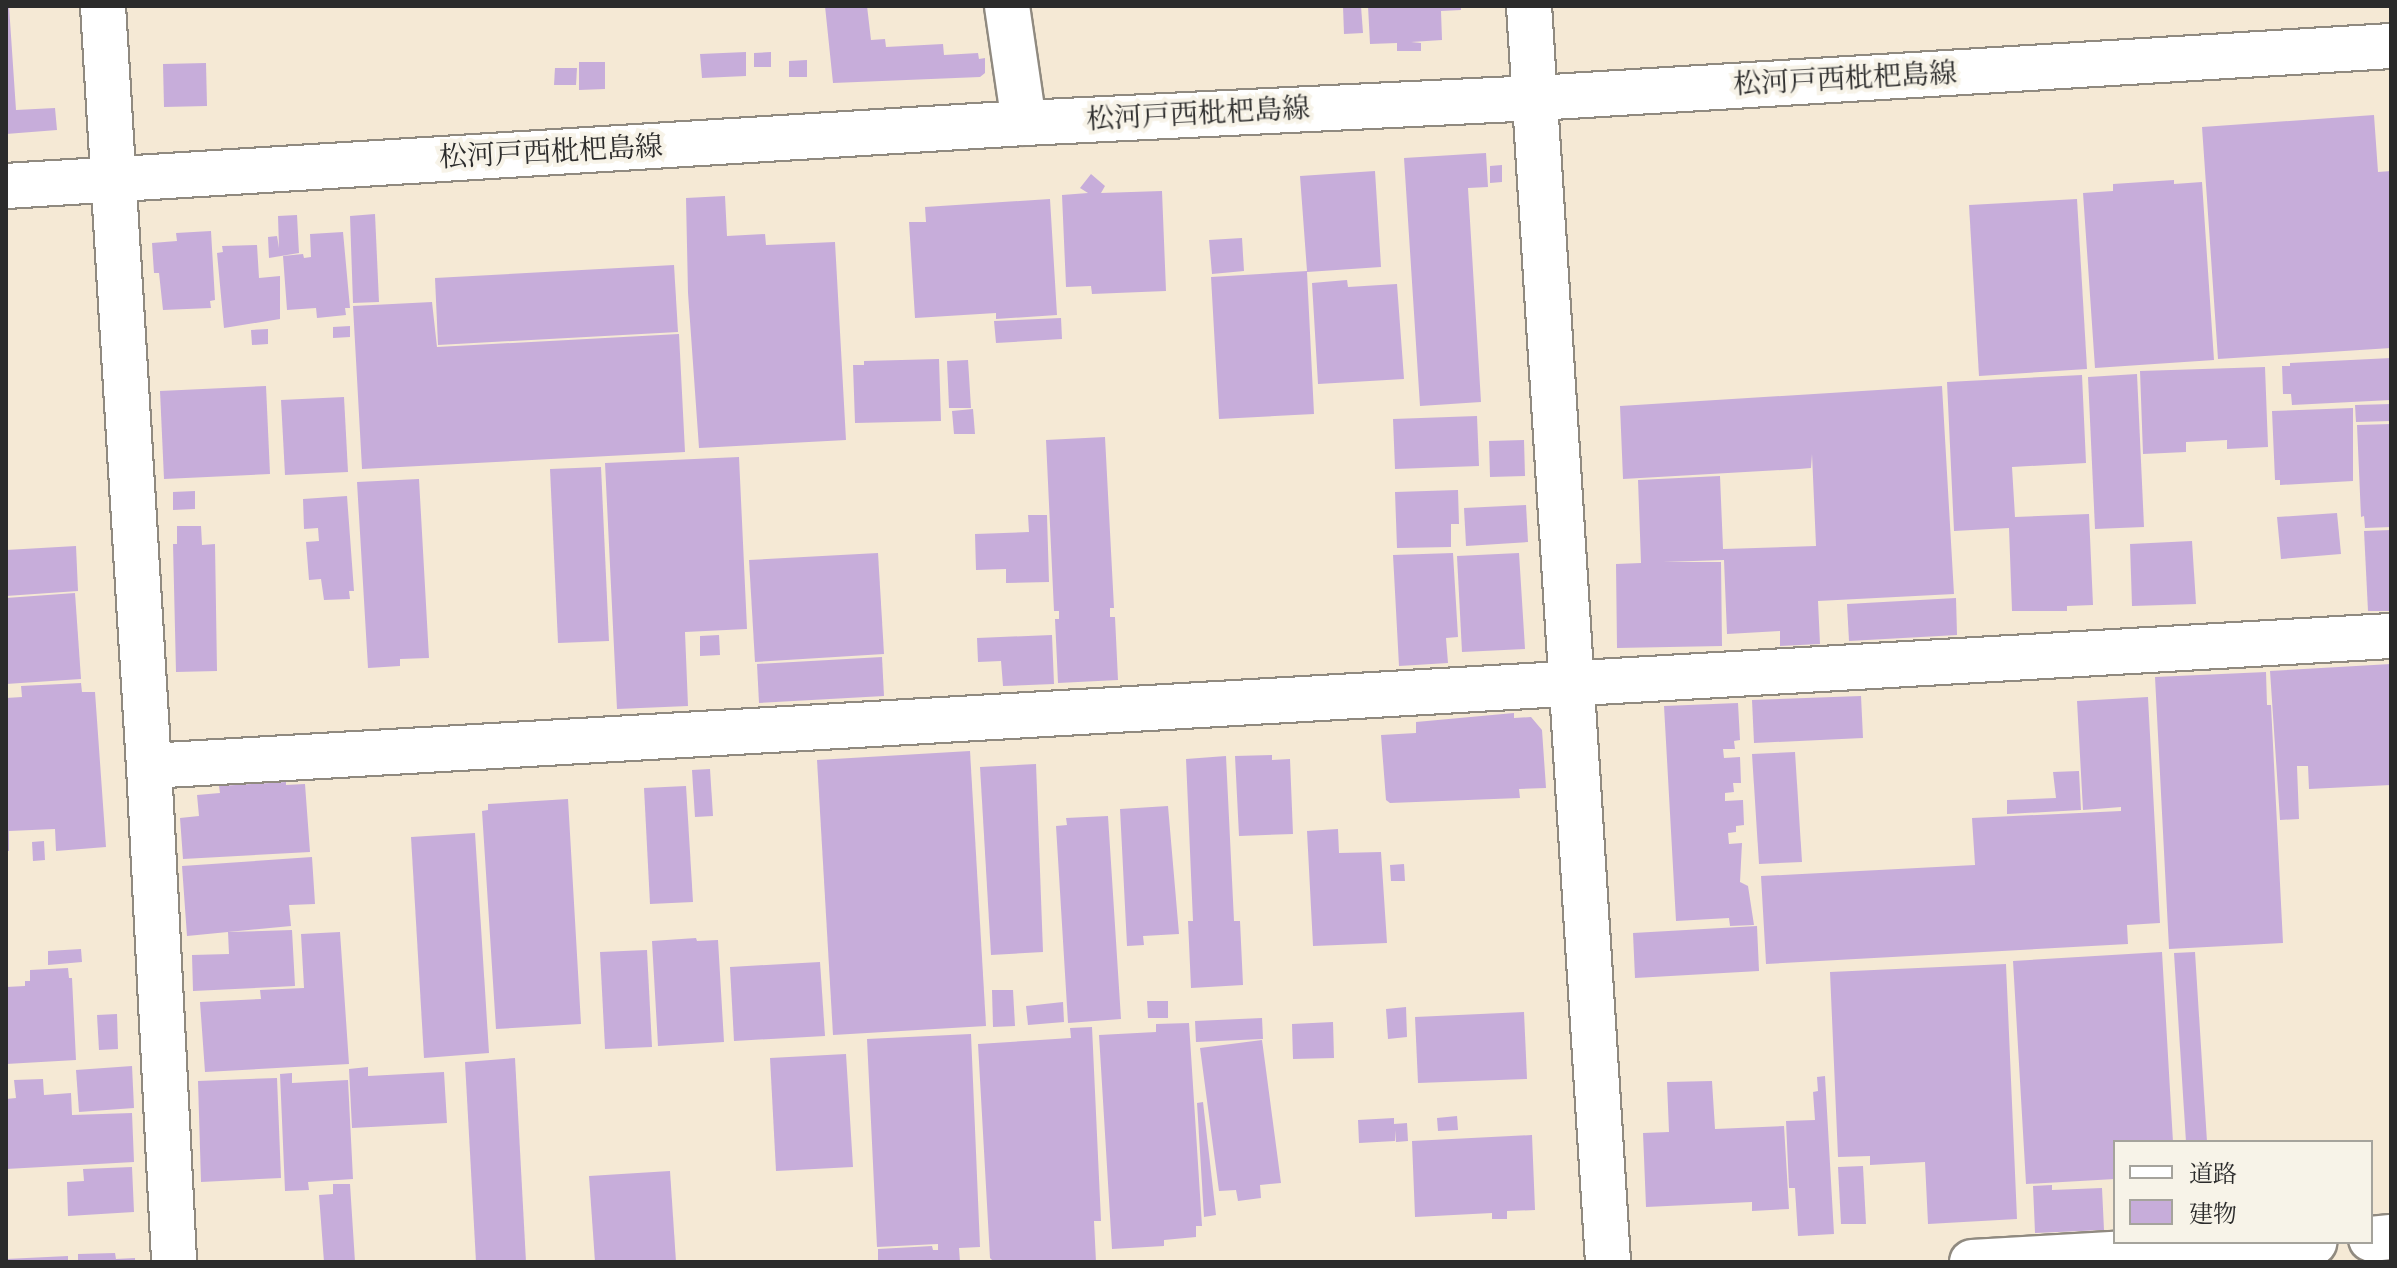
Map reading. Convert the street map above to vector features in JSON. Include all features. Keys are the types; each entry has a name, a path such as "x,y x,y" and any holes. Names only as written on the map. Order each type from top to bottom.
{"street":[{"path":"103,6 149,766 174,1262"},
{"path":"1007,6 1024,123"},
{"path":"1529,6 1608,1262"},
{"name":"松河戸西枇杷島線","path":"6,186 1024,123 1536,98 2391,46"},
{"path":"149,766 2391,636"},
{"path":"1972,1262 2280,1244"}],"building":[{"path":"6,6 9,6 16,110 55,108 57,130 6,134"},
{"path":"825,6 867,6 871,40 885,39 886,47 943,44 944,55 978,53 979,59 985,58 985,73 980,77 833,83"},
{"path":"1343,6 1361,6 1363,33 1344,34"},
{"path":"1368,6 1461,6 1461,10 1441,11 1442,40 1411,42 1421,43 1421,51 1397,51 1397,43 1370,44"},
{"path":"746,52 746,76 702,78 700,54"},
{"path":"771,52 771,67 754,67 754,53"},
{"path":"807,60 807,77 789,77 789,61"},
{"path":"579,62 605,62 605,89 579,90"},
{"path":"206,63 207,106 164,107 163,64"},
{"path":"555,68 577,68 576,85 554,85"},
{"path":"2374,115 2378,172 2391,171 2391,348 2218,359 2202,127"},
{"path":"1486,153 1488,187 1468,188 1481,402 1420,406 1404,158"},
{"path":"1502,165 1502,182 1490,183 1490,166"},
{"path":"1375,171 1381,267 1307,272 1314,414 1219,419 1211,277 1307,271 1300,176"},
{"path":"1091,174 1105,186 1101,193 1162,191 1166,291 1092,294 1091,286 1066,287 1062,195 1088,193 1080,188"},
{"path":"2174,180 2174,184 2202,182 2214,360 2095,368 2083,193 2113,191 2113,184"},
{"path":"725,196 727,236 765,234 766,245 835,242 846,440 699,448 688,293 686,198"},
{"path":"1050,199 1057,315 996,319 996,313 915,318 909,222 926,222 925,207"},
{"path":"2077,199 2087,369 1979,376 1969,205"},
{"path":"375,214 379,302 353,303 350,216"},
{"path":"297,215 299,253 269,258 268,237 277,236 279,248 278,216"},
{"path":"211,231 215,300 210,301 211,308 163,310 159,273 154,273 152,243 177,241 176,233"},
{"path":"343,232 350,308 345,308 346,315 317,318 316,308 287,310 283,256 303,254 304,258 311,257 310,234"},
{"path":"1242,238 1244,271 1212,274 1209,240"},
{"path":"257,245 259,278 280,276 280,319 224,328 217,253 223,252 222,246"},
{"path":"674,265 678,332 438,345 435,278"},
{"path":"1347,280 1348,287 1397,284 1404,379 1318,384 1312,283"},
{"path":"432,302 437,347 679,334 685,452 362,469 353,306"},
{"path":"1061,318 1062,339 996,343 994,321"},
{"path":"350,326 350,337 333,338 333,327"},
{"path":"268,329 268,344 252,345 251,330"},
{"path":"2391,358 2391,400 2292,405 2291,394 2283,394 2282,366 2290,366 2290,363"},
{"path":"939,359 941,421 855,423 853,365 864,365 864,361"},
{"path":"968,360 971,408 949,408 947,361"},
{"path":"2265,367 2268,447 2227,449 2227,440 2186,442 2186,452 2143,454 2140,371"},
{"path":"2137,374 2144,527 2095,529 2088,377"},
{"path":"2082,375 2086,463 2012,467 2015,517 2089,514 2093,605 2067,606 2067,611 2012,611 2009,528 1954,531 1947,382"},
{"path":"266,386 270,474 164,479 160,391"},
{"path":"1942,386 1954,594 1818,601 1820,644 1780,646 1780,631 1727,634 1724,560 1663,562 1721,562 1722,646 1617,648 1616,564 1641,563 1638,480 1720,476 1723,549 1816,546 1812,454 1811,468 1623,479 1620,406"},
{"path":"344,397 348,472 285,475 281,400"},
{"path":"2391,404 2391,421 2356,422 2355,405"},
{"path":"2353,408 2353,481 2280,485 2280,480 2275,480 2272,411"},
{"path":"973,409 975,434 954,434 952,411"},
{"path":"1477,416 1479,466 1395,469 1393,419"},
{"path":"2391,424 2391,527 2365,528 2364,516 2361,517 2357,425"},
{"path":"1105,437 1114,608 1110,608 1110,617 1115,617 1118,680 1058,683 1055,619 1059,619 1059,611 1054,611 1046,440"},
{"path":"1524,440 1525,476 1490,477 1489,441"},
{"path":"739,457 747,629 685,632 688,706 617,709 605,463"},
{"path":"601,467 609,641 558,643 550,469"},
{"path":"419,479 429,658 400,659 400,666 368,668 357,482"},
{"path":"1458,490 1459,524 1451,524 1451,547 1397,548 1395,492"},
{"path":"195,491 195,509 173,510 173,492"},
{"path":"347,496 354,591 349,591 350,599 324,600 321,579 309,580 306,542 319,541 318,528 304,529 303,499"},
{"path":"1526,505 1528,542 1466,546 1464,508"},
{"path":"2337,513 2341,554 2281,559 2277,517"},
{"path":"1028,515 1047,515 1049,582 1006,583 1006,569 976,570 975,534 1029,532"},
{"path":"177,526 201,526 202,545 215,544 217,671 176,672 173,544 177,544"},
{"path":"2391,530 2391,611 2368,611 2364,531"},
{"path":"2192,541 2196,604 2132,606 2130,544"},
{"path":"76,546 78,591 6,596 6,550"},
{"path":"878,553 884,654 755,662 749,560"},
{"path":"1453,553 1458,637 1446,638 1448,663 1399,666 1393,555"},
{"path":"1519,553 1525,649 1462,652 1457,556"},
{"path":"75,593 81,679 6,684 6,598"},
{"path":"1956,598 1957,635 1849,641 1847,604"},
{"path":"719,635 720,655 700,656 700,636"},
{"path":"1052,635 1054,684 1003,686 1001,661 978,662 977,638"},
{"path":"882,657 884,696 759,703 757,664"},
{"path":"2391,664 2391,785 2309,789 2308,766 2297,766 2299,819 2280,820 2270,671"},
{"path":"2266,672 2267,705 2271,705 2283,943 2169,949 2155,677"},
{"path":"81,683 82,692 95,692 106,847 56,851 55,829 9,831 9,851 6,851 6,698 22,697 21,686"},
{"path":"1861,696 1863,738 1754,743 1752,700"},
{"path":"2148,697 2160,923 2127,925 2128,944 1766,964 1761,876 1975,865 1972,818 2121,811 2121,807 2083,810 2077,701"},
{"path":"1738,703 1740,740 1734,741 1735,749 1723,749 1724,758 1740,757 1741,783 1733,783 1734,792 1725,793 1725,801 1743,800 1744,825 1736,826 1736,832 1728,833 1729,844 1742,843 1740,882 1748,886 1754,925 1730,926 1729,918 1676,921 1664,706"},
{"path":"1514,713 1514,718 1531,717 1542,730 1546,788 1519,789 1520,798 1390,803 1386,800 1381,735 1416,733 1416,722"},
{"path":"970,751 986,1026 833,1035 817,760"},
{"path":"1795,752 1802,862 1759,864 1752,754"},
{"path":"1272,755 1272,760 1290,759 1293,834 1239,836 1235,756"},
{"path":"1226,756 1234,921 1240,921 1243,985 1191,988 1188,921 1193,921 1186,759"},
{"path":"1036,764 1043,952 991,955 980,767"},
{"path":"710,769 713,816 695,817 692,770"},
{"path":"2079,771 2081,810 2007,814 2007,800 2056,798 2053,772"},
{"path":"286,782 286,785 305,784 310,852 183,859 180,818 199,816 197,795 220,793 219,786"},
{"path":"686,786 693,902 650,904 644,788"},
{"path":"568,799 581,1024 496,1029 482,811 488,810 488,804"},
{"path":"1168,806 1179,934 1143,936 1144,945 1127,946 1120,809"},
{"path":"1108,816 1121,1019 1068,1023 1056,826 1067,825 1066,818"},
{"path":"1338,829 1339,853 1381,852 1387,943 1313,946 1307,831"},
{"path":"475,833 489,1053 424,1058 411,837"},
{"path":"44,841 45,860 33,861 32,842"},
{"path":"312,857 315,904 289,905 291,926 187,936 182,866"},
{"path":"1404,864 1405,881 1391,881 1390,865"},
{"path":"1757,926 1759,971 1635,978 1633,933"},
{"path":"292,930 295,986 193,991 192,955 229,954 228,932"},
{"path":"340,932 349,1064 205,1072 200,1002 261,999 260,990 304,988 301,934"},
{"path":"696,938 697,941 718,940 724,1042 658,1046 652,941"},
{"path":"81,949 82,962 48,965 48,951"},
{"path":"647,950 652,1047 605,1049 600,952"},
{"path":"2162,952 2173,1140 2113,1140 2113,1179 2026,1184 2013,961"},
{"path":"2195,952 2207,1140 2186,1140 2174,953"},
{"path":"820,962 825,1036 734,1041 730,967"},
{"path":"2006,964 2017,1219 1928,1224 1925,1162 1870,1165 1870,1156 1838,1157 1830,972"},
{"path":"68,968 69,978 72,978 76,1060 6,1064 6,987 25,986 25,981 30,981 30,970"},
{"path":"992,990 1013,990 1015,1026 993,1027"},
{"path":"1147,1001 1168,1001 1168,1018 1148,1018"},
{"path":"1063,1002 1064,1022 1028,1025 1026,1006"},
{"path":"1406,1007 1407,1037 1388,1039 1386,1009"},
{"path":"1524,1012 1527,1079 1418,1083 1415,1017"},
{"path":"117,1014 118,1049 99,1050 97,1015"},
{"path":"1262,1018 1263,1039 1196,1042 1195,1021"},
{"path":"1333,1022 1334,1058 1293,1059 1292,1024"},
{"path":"1189,1023 1202,1226 1196,1226 1196,1237 1164,1240 1164,1246 1112,1249 1099,1035 1156,1032 1156,1024"},
{"path":"1092,1027 1101,1221 1094,1221 1096,1262 994,1262 990,1258 978,1044 1071,1038 1070,1028"},
{"path":"971,1034 980,1247 959,1248 960,1262 878,1262 878,1249 932,1246 933,1250 938,1250 938,1244 877,1247 867,1039"},
{"path":"1262,1040 1281,1183 1260,1185 1261,1198 1238,1201 1236,1190 1219,1191 1200,1048"},
{"path":"846,1054 853,1167 776,1171 770,1058"},
{"path":"515,1058 526,1262 476,1262 465,1062"},
{"path":"132,1066 134,1108 79,1112 76,1070"},
{"path":"368,1067 368,1076 444,1072 447,1123 352,1128 349,1069"},
{"path":"292,1073 292,1083 348,1080 353,1179 308,1182 309,1190 285,1191 280,1074"},
{"path":"1825,1076 1834,1234 1798,1236 1795,1188 1789,1188 1786,1121 1815,1120 1813,1092 1818,1091 1817,1077"},
{"path":"277,1078 281,1178 201,1182 198,1081"},
{"path":"43,1079 44,1095 71,1093 72,1115 132,1113 134,1162 6,1169 6,1099 16,1098 14,1080"},
{"path":"1712,1081 1715,1129 1784,1126 1789,1209 1752,1211 1752,1202 1646,1207 1643,1133 1669,1132 1667,1082"},
{"path":"1203,1102 1216,1215 1204,1217 1197,1103"},
{"path":"1457,1116 1458,1130 1438,1131 1437,1118"},
{"path":"1394,1118 1394,1124 1407,1123 1408,1141 1396,1142 1395,1130 1395,1141 1359,1143 1358,1120"},
{"path":"1532,1135 1535,1210 1507,1211 1507,1219 1492,1219 1492,1213 1415,1217 1412,1141"},
{"path":"1863,1166 1866,1224 1841,1224 1838,1167"},
{"path":"132,1167 134,1212 68,1216 67,1182 84,1181 83,1169"},
{"path":"670,1171 676,1262 595,1262 589,1176"},
{"path":"333,1184 350,1184 355,1262 324,1262 319,1195 333,1194"},
{"path":"2052,1185 2052,1190 2102,1188 2104,1230 2035,1233 2033,1186"},
{"path":"115,1253 116,1259 135,1258 135,1262 78,1262 78,1254"},
{"path":"68,1256 68,1262 6,1262 6,1259"}]}
